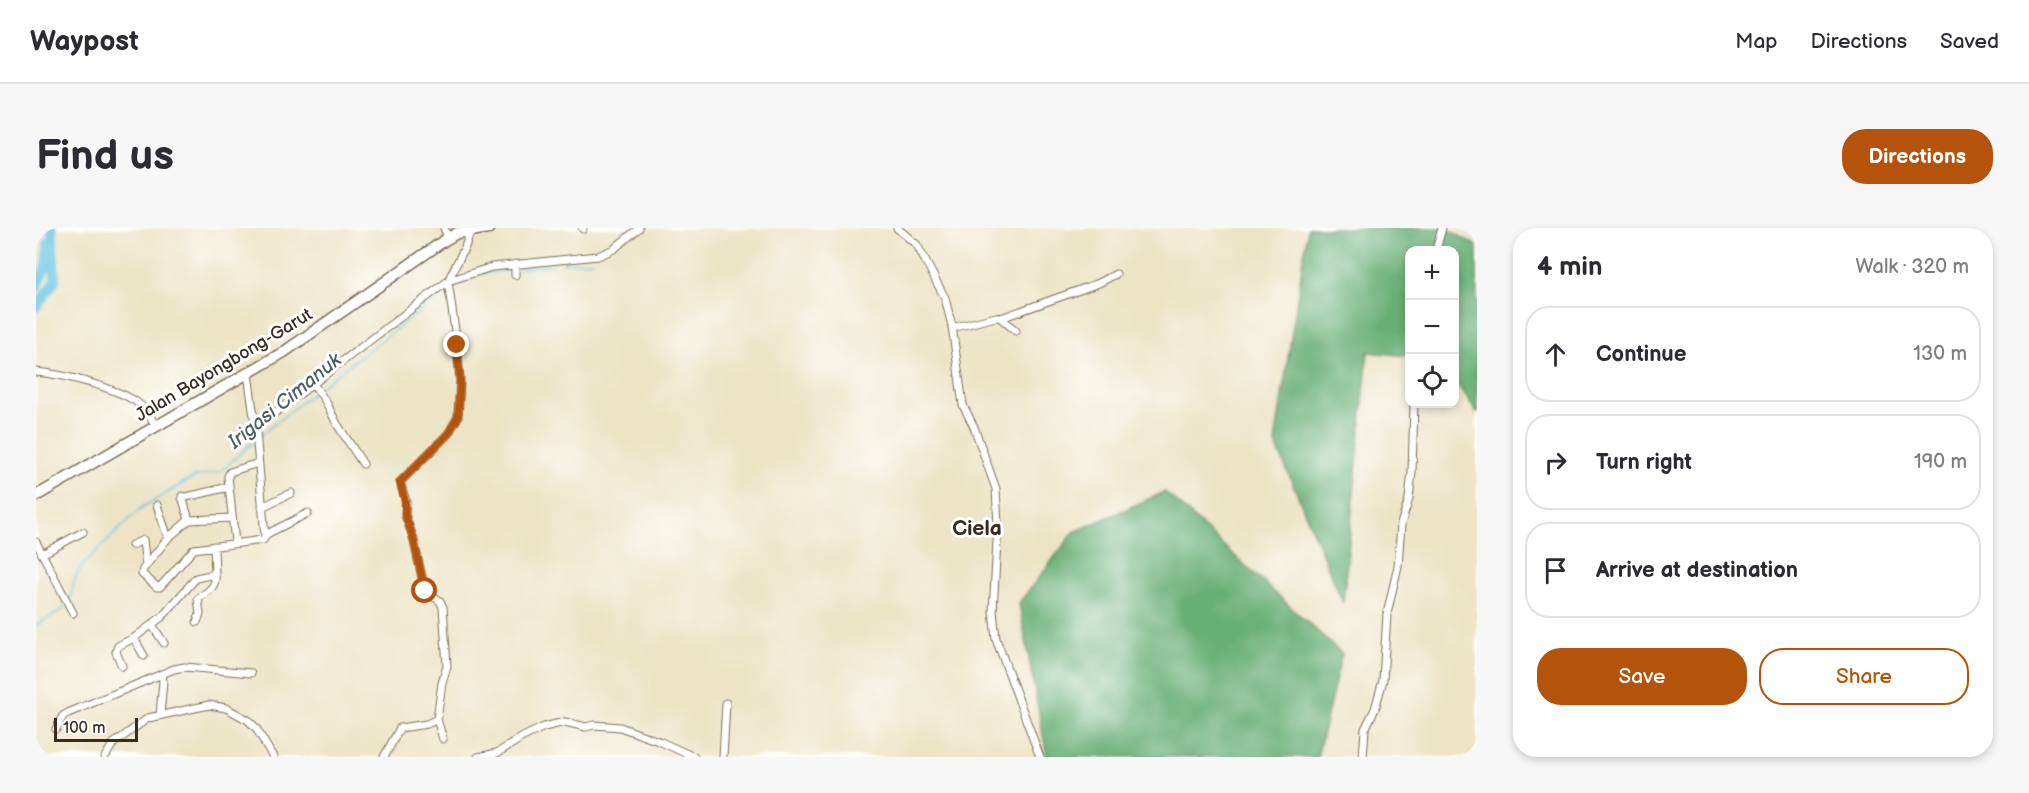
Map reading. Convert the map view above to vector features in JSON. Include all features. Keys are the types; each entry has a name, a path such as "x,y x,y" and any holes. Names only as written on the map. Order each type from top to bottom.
{"main road":[{"name":"Jalan Bayongbong-Garut","path":"36,496 284,352 407,264 446,233 489,228"}],"street":[{"path":"255,430 316,387 449,284 492,267 515,269 598,256 614,249 639,228"},
{"path":"897,228 917,245 945,298 952,328 963,405 974,427 998,500 993,611 996,639 1040,757"},
{"path":"1437,246 1442,228"},
{"path":"442,739 437,719 447,666 443,607 440,601 425,591 413,537 405,515 405,501 400,482 448,434 458,417 460,381 449,284 470,231"},
{"path":"952,328 990,318 1001,318 1099,283 1116,274"},
{"path":"1001,318 1016,331"},
{"path":"36,372 83,382 126,397 143,408 156,426"},
{"path":"232,518 189,520 168,538 142,574 157,588 160,588 192,550 263,540 265,535 248,374"},
{"path":"316,387 363,464"},
{"path":"1363,757 1365,729 1375,709 1383,680 1387,614 1398,566 1401,524 1409,499 1414,408"},
{"path":"235,543 229,487 230,472 258,463"},
{"path":"189,520 182,496 229,487"},
{"path":"262,507 291,493"},
{"path":"157,505 168,538"},
{"path":"265,535 308,513"},
{"path":"42,554 83,532"},
{"path":"132,545 143,540 146,566"},
{"path":"36,542 73,613"},
{"path":"197,622 200,614 198,599 212,588 215,580 214,546"},
{"path":"122,666 116,649 163,616 196,578 215,574"},
{"path":"152,625 164,643"},
{"path":"134,638 144,656"},
{"path":"57,729 63,716 68,713 184,667 251,673"},
{"path":"160,715 162,674"},
{"path":"723,757 726,703"},
{"path":"105,757 113,744 148,718 209,705 226,708 253,725 273,757"},
{"path":"386,756 400,728 427,724 437,719"},
{"path":"478,757 497,753 544,727 565,722 586,727 594,725 620,727 694,757"}],"green space":[{"path":"1308,228 1446,228 1477,246 1477,413 1459,387 1459,246 1405,246 1405,356 1368,352 1343,603 1275,442"},
{"path":"1165,492 1342,654 1317,757 1047,757 1019,603 1074,532"}],"waterway":[{"path":"36,307 55,281 52,228"},
{"path":"36,288 47,264 48,243"},
{"name":"Irigasi Cimanuk","path":"562,263 592,261"},
{"name":"Irigasi Cimanuk","path":"517,269 554,264"},
{"name":"Irigasi Cimanuk","path":"481,274 512,270"},
{"name":"Irigasi Cimanuk","path":"452,288 474,276"},
{"name":"Irigasi Cimanuk","path":"320,387 448,290"},
{"name":"Irigasi Cimanuk","path":"260,436 314,392"},
{"name":"Irigasi Cimanuk","path":"70,600 75,578 82,566 141,508 194,477 220,472 254,441"},
{"name":"Irigasi Cimanuk","path":"36,625 66,606"}],"district":[{"name":"Ciela","path":"977,528"}],"route":[{"path":"425,591 413,537 405,515 404,493 400,482 448,434 458,417 460,381 457,345"}]}
